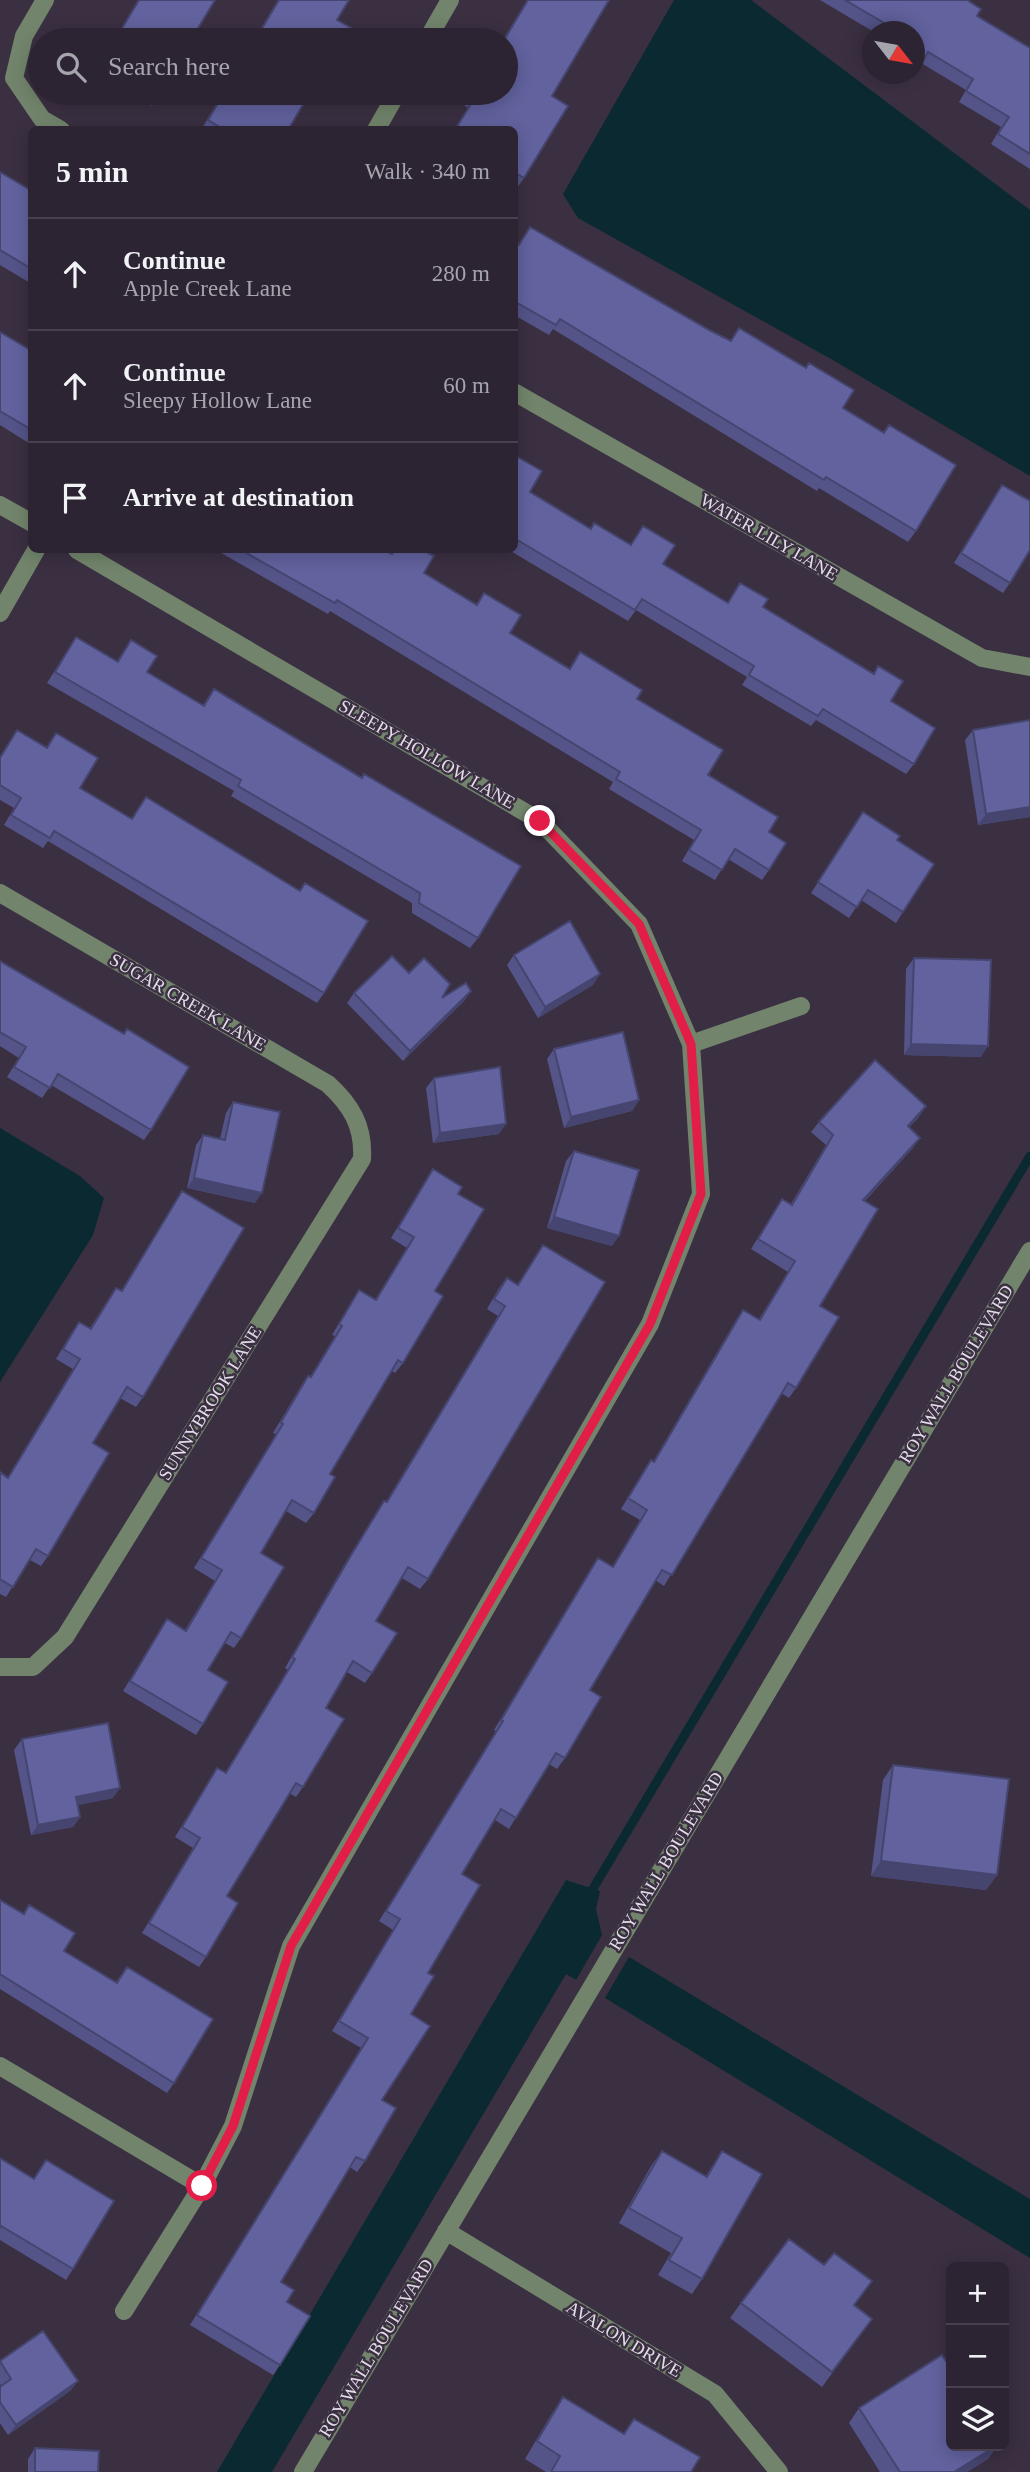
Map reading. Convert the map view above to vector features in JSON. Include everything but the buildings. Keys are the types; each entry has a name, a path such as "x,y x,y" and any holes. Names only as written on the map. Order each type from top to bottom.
{"street":[{"path":"29,28 45,0"},
{"path":"434,28 450,0"},
{"path":"28,29 14,78 28,98"},
{"path":"32,105 42,119 54,126"},
{"path":"378,126 390,105"},
{"name":"WATER LILY LANE","path":"518,393 982,658 1030,667"},
{"path":"0,505 28,521"},
{"path":"0,613 34,553"},
{"name":"SLEEPY HOLLOW LANE","path":"81,553 540,821 639,924 691,1044 701,1194 650,1324 291,1946 233,2126 202,2186 124,2311"},
{"name":"SUGAR CREEK LANE","path":"0,893 328,1084 347,1102 359,1127"},
{"path":"691,1044 801,1006"},
{"name":"SUNNYBROOK LANE","path":"0,1667 33,1667 65,1637 362,1159 363,1142 359,1127"},
{"name":"ROY WALL BOULEVARD","path":"303,2472 1030,1251"},
{"path":"0,2066 202,2186"},
{"name":"AVALON DRIVE","path":"446,2231 715,2394 779,2472"}],"shaded area":[{"path":"674,0 751,0 1030,210 1030,476 831,359 578,218 563,194"},
{"path":"0,1128 80,1176 104,1198 93,1235 0,1382"},
{"path":"566,1880 600,1891 596,1909 602,1935 576,1980 566,1974 272,2472 217,2472"},
{"path":"629,1957 1030,2199 1030,2258 605,1998"}],"waterway":[{"path":"588,1897 1030,1156"}],"route":[{"path":"202,2186 233,2126 291,1946 650,1324 701,1194 691,1044 639,924 540,821"}]}
